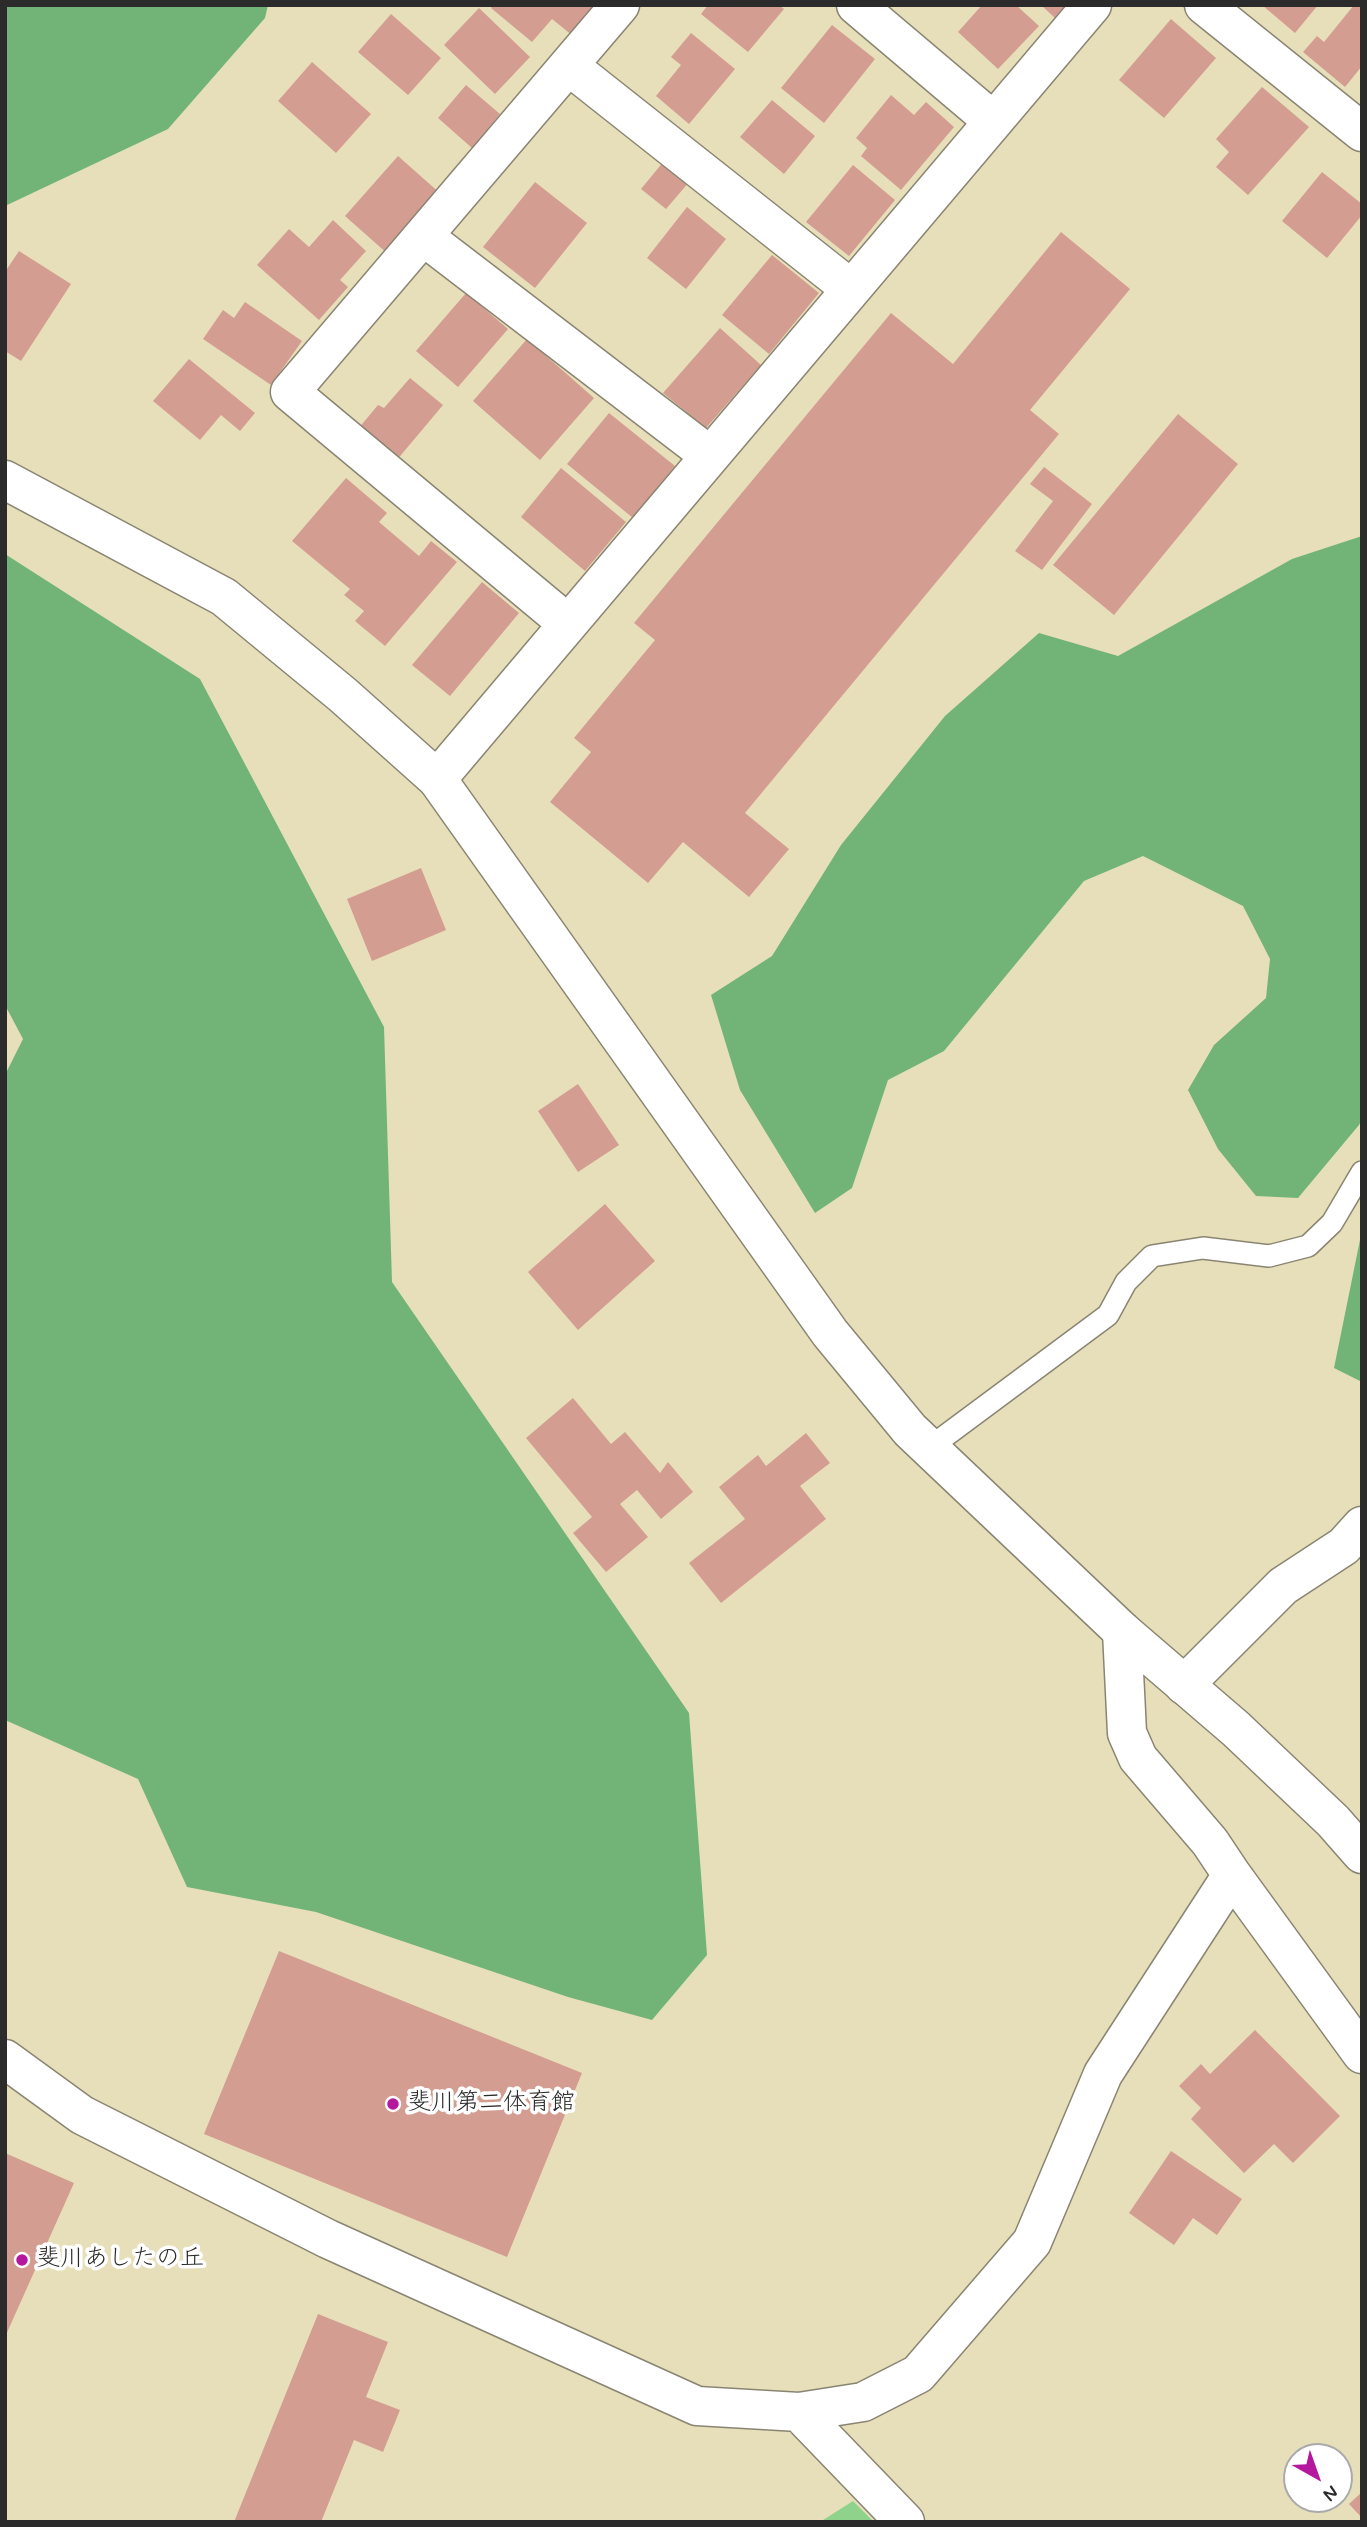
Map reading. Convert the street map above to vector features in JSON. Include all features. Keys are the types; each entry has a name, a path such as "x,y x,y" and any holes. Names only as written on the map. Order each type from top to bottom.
{"street":[{"path":"567,623 290,392 620,5"},
{"path":"856,5 993,121"},
{"path":"437,779 1092,5"},
{"path":"1204,5 1362,132"},
{"path":"569,65 851,289"},
{"path":"423,236 709,455"},
{"path":"5,480 224,597 343,695 437,779 830,1333 910,1430 1122,1631 1333,1821 1362,1854"},
{"path":"1184,1685 1283,1586 1356,1543"},
{"path":"1122,1631 1127,1733 1138,1758 1210,1842 1362,2054"},
{"path":"5,2059 82,2115 316,2233 697,2406 799,2412 863,2402 918,2374 1032,2242 1103,2074 1233,1875"},
{"path":"799,2412 905,2522"}],"lane":[{"path":"929,1448 1108,1315 1126,1282 1152,1256 1203,1248 1269,1256 1308,1246 1332,1223 1362,1172"}],"green space":[{"path":"5,5 268,5 265,18 168,129 5,206"},
{"path":"1362,536 1362,1119 1359,1125 1298,1198 1256,1196 1218,1149 1188,1090 1214,1045 1266,998 1270,959 1243,906 1143,856 1084,881 944,1051 888,1080 852,1188 815,1213 740,1090 711,995 772,956 841,845 945,716 1039,633 1118,656 1292,559"},
{"path":"5,554 200,679 384,1027 392,1282 689,1713 707,1955 652,2020 568,1997 316,1912 187,1887 138,1779 5,1720 5,1075 23,1039 5,1005"},
{"path":"1362,1230 1362,1382 1334,1368"},
{"path":"853,2501 874,2522 820,2522"}],"building":[{"path":"493,5 598,5 573,36 552,19 532,42 491,8"},
{"path":"708,5 779,5 784,9 748,52 701,14"},
{"path":"982,5 1016,5 1039,26 998,69 958,32"},
{"path":"1041,5 1066,5 1055,18"},
{"path":"1262,5 1318,5 1295,33"},
{"path":"1354,5 1362,5 1362,66 1345,87 1303,52 1317,36 1324,42"},
{"path":"479,8 530,57 495,94 444,45"},
{"path":"391,14 441,58 408,95 358,52"},
{"path":"1171,19 1216,58 1164,118 1119,80"},
{"path":"832,25 875,59 824,123 781,88"},
{"path":"691,33 735,69 689,124 656,96 681,65 671,57"},
{"path":"312,62 371,114 336,153 278,101"},
{"path":"466,85 500,114 472,148 438,118"},
{"path":"1262,87 1309,127 1248,195 1216,167 1229,152 1216,139"},
{"path":"891,95 914,115 926,102 954,127 901,190 861,156 867,148 856,138"},
{"path":"772,100 815,136 784,174 740,137"},
{"path":"398,156 442,195 389,255 345,216"},
{"path":"664,161 690,181 666,209 641,189"},
{"path":"853,165 895,200 849,256 806,222"},
{"path":"1322,172 1362,204 1362,215 1327,258 1282,221"},
{"path":"535,182 587,223 535,288 483,247"},
{"path":"687,207 726,239 686,289 647,258"},
{"path":"333,220 366,251 340,280 348,287 319,320 257,265 289,229 309,247"},
{"path":"1061,232 1130,289 1030,410 1059,434 745,813 789,849 749,897 683,842 648,883 550,802 591,752 574,738 655,640 634,623 891,313 953,364"},
{"path":"19,251 71,284 21,361 5,351 5,272"},
{"path":"772,255 819,293 769,354 722,315"},
{"path":"466,293 508,329 458,387 416,351"},
{"path":"245,302 302,341 271,385 203,339 223,310 234,318"},
{"path":"720,328 761,365 706,428 663,393"},
{"path":"527,339 594,398 540,460 473,401"},
{"path":"189,359 255,413 240,431 221,415 200,440 153,401"},
{"path":"410,378 443,405 396,461 358,429 378,405 384,408"},
{"path":"609,413 675,466 633,518 567,464"},
{"path":"1178,414 1238,464 1114,615 1053,565"},
{"path":"1044,467 1092,504 1042,570 1015,551 1053,501 1030,484"},
{"path":"561,468 626,522 585,571 521,517"},
{"path":"346,478 387,513 379,522 419,556 431,541 457,562 385,646 355,621 364,611 344,595 350,589 292,541"},
{"path":"482,582 519,613 450,696 412,665"},
{"path":"421,868 446,930 372,961 347,899"},
{"path":"578,1084 619,1145 578,1172 538,1111"},
{"path":"605,1204 655,1261 578,1330 528,1272"},
{"path":"573,1398 611,1444 625,1432 660,1473 668,1462 693,1492 661,1519 637,1490 620,1504 648,1537 606,1572 573,1533 592,1517 526,1438"},
{"path":"806,1433 830,1463 800,1486 826,1519 721,1603 689,1563 745,1519 719,1487 758,1455 766,1466"},
{"name":"斐川第二体育館","path":"279,1951 582,2073 507,2257 204,2134"},
{"path":"1255,2030 1340,2116 1293,2163 1274,2144 1244,2173 1191,2119 1201,2108 1179,2086 1201,2064 1210,2074"},
{"path":"1171,2151 1242,2199 1217,2235 1193,2218 1174,2245 1129,2213"},
{"name":"斐川あしたの丘","path":"5,2153 74,2183 5,2337"},
{"path":"318,2314 388,2342 366,2397 400,2410 383,2452 354,2440 321,2522 234,2522"},
{"path":"1362,2492 1362,2518 1353,2508 1353,2500"}],"place":[{"name":"斐川第二体育館","path":"393,2104"},
{"name":"斐川あしたの丘","path":"22,2260"}]}
